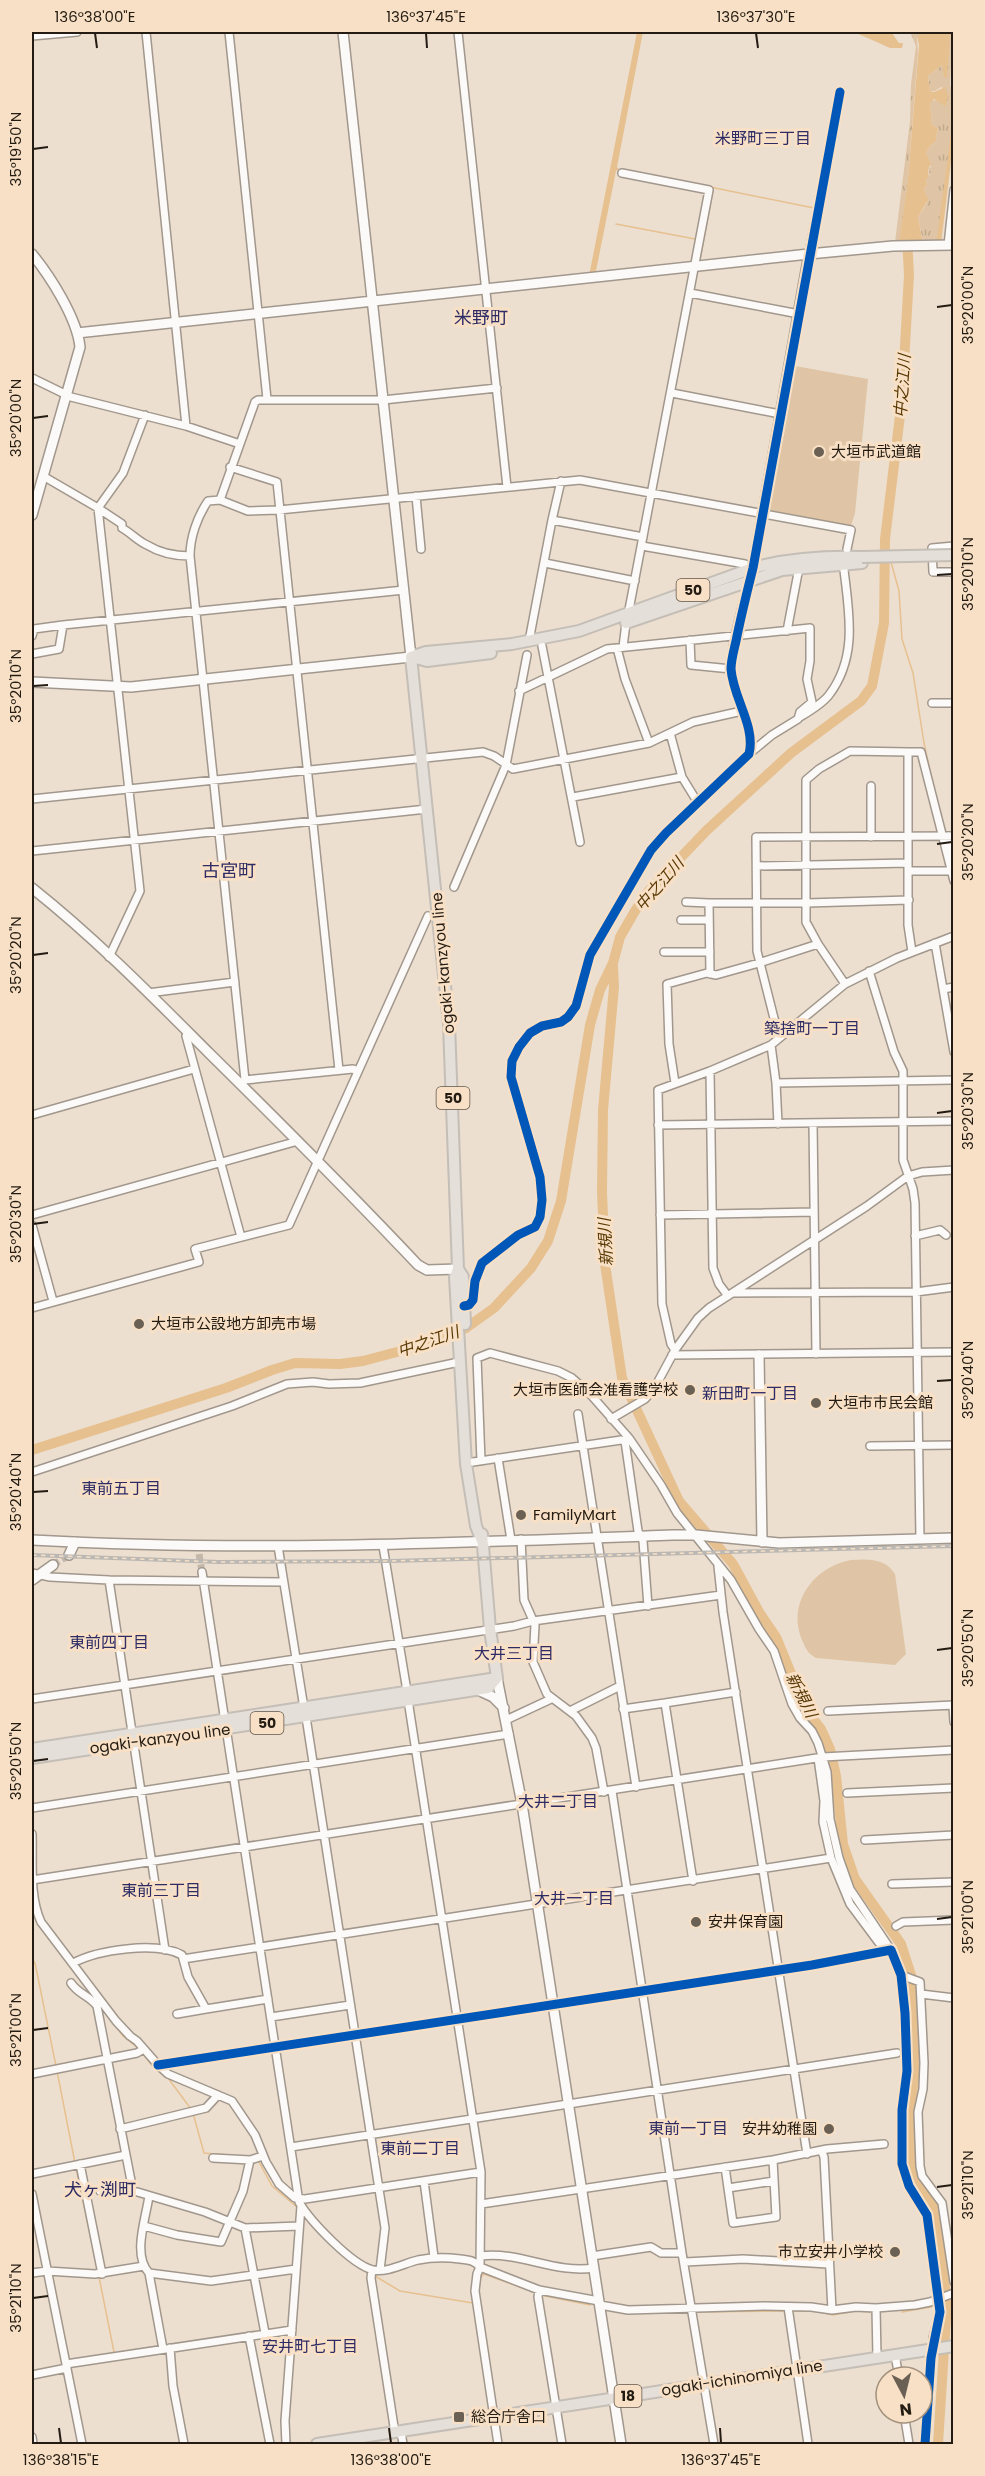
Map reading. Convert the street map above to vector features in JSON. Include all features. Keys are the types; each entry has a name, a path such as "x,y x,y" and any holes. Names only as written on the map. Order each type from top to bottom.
{"main road":[{"name":"50","path":"527,647 627,619 782,570 863,560 954,555"},
{"name":"50","path":"411,657 426,652 542,646 580,638 749,566 825,556 863,560 954,562"},
{"name":"ogaki-kanzyou line","path":"411,657 450,1024 458,1269 455,1277 462,1311 461,1358 466,1464 476,1526 482,1541"},
{"name":"ogaki-kanzyou line","path":"461,1358 477,1461 490,1629 498,1678"},
{"name":"ogaki-kanzyou line","path":"408,1696 488,1688 498,1678"},
{"name":"ogaki-kanzyou line","path":"32,1749 132,1738 305,1712 408,1696 498,1678"},
{"name":"ogaki-kanzyou line","path":"32,1758 132,1738"},
{"name":"ogaki-ichinomiya line","path":"317,2445 895,2355 937,2343 953,2346"}],"street":[{"path":"32,36 76,32"},
{"path":"146,32 186,426"},
{"path":"229,32 267,399"},
{"path":"32,682 117,688 411,657 343,32"},
{"path":"458,32 507,487"},
{"path":"749,754 751,735 731,669 750,579 749,566 762,515 840,92"},
{"path":"622,173 709,190 672,393 620,647 625,679 649,743"},
{"path":"77,333 810,254 893,246 949,245 954,190"},
{"path":"32,254 44,269 77,333 79,353 32,508"},
{"path":"690,293 799,314"},
{"path":"32,378 67,394 186,426 240,444"},
{"path":"219,500 255,402 267,399 382,400 497,388"},
{"path":"672,393 780,414"},
{"path":"109,957 140,891 98,508 123,473 145,416"},
{"path":"230,467 277,482 339,1070"},
{"path":"43,476 122,524 122,528 138,537 144,544 175,556 190,556"},
{"path":"243,1082 235,982 190,556 195,527 208,501 219,500 248,511 279,510 580,480 851,530 846,549"},
{"path":"454,886 504,764 560,481"},
{"path":"416,496 421,549"},
{"path":"552,520 643,537"},
{"path":"642,546 749,566"},
{"path":"954,546 932,548 933,572 954,572"},
{"path":"545,563 635,581"},
{"path":"462,1311 473,1300 475,1281 482,1263 518,1235 535,1227 540,1217 542,1200 540,1177 511,1077 512,1061 519,1047 530,1033 542,1026 561,1022 568,1017 580,993 590,955 642,865 666,833 749,754 828,696 845,664 851,627 844,570"},
{"path":"787,631 798,573"},
{"path":"32,636 34,629 63,625 404,590"},
{"path":"32,654 59,649 63,625"},
{"path":"519,691 607,649 810,628 810,661 807,679 813,699 800,712 798,719"},
{"path":"690,640 691,664 731,669"},
{"path":"542,646 580,842"},
{"path":"932,703 954,703"},
{"path":"32,799 483,752 494,756 513,769 649,743 693,722 742,711"},
{"path":"670,734 682,777 698,803"},
{"path":"845,984 806,922 806,780 850,751 921,752 954,855"},
{"path":"908,752 908,925 912,952"},
{"path":"573,797 682,777"},
{"path":"871,786 871,837"},
{"path":"32,851 427,809"},
{"path":"779,1038 759,963 756,837 947,836"},
{"path":"947,836 954,881"},
{"path":"757,866 908,863"},
{"path":"909,871 951,871"},
{"path":"32,888 59,910 243,1082 418,1265 427,1270 458,1269"},
{"path":"686,902 807,903 909,900"},
{"path":"709,903 710,974"},
{"path":"32,1308 199,1262 195,1249 289,1225 428,916"},
{"path":"681,920 709,920"},
{"path":"674,1353 662,1304 658,1090 771,1045 845,984 912,952 954,936"},
{"path":"935,943 954,1052"},
{"path":"675,1083 669,1044 667,984 710,974 716,975 818,944"},
{"path":"664,952 710,952"},
{"path":"869,972 894,1052 903,1071 903,1160 915,1203 920,1539"},
{"path":"148,993 235,982"},
{"path":"943,989 954,987"},
{"path":"188,1032 186,1036 194,1069 241,1237"},
{"path":"771,1045 778,1124"},
{"path":"32,1114 194,1069"},
{"path":"243,1082 339,1070 357,1071"},
{"path":"710,1071 713,1268 719,1284 730,1295 916,1292 954,1287"},
{"path":"776,1083 954,1080"},
{"path":"658,1125 954,1121"},
{"path":"813,1123 816,1354"},
{"path":"32,1215 298,1141"},
{"path":"611,1419 642,1401 654,1389 674,1353 698,1318 867,1206 908,1176 922,1172 954,1170"},
{"path":"660,1215 814,1212"},
{"path":"32,1225 53,1302"},
{"path":"915,1236 940,1230 946,1235"},
{"path":"674,1353 759,1355 954,1352"},
{"path":"627,1440 583,1444 477,1461 477,1358 490,1353 558,1371 572,1378 591,1395 611,1419 627,1440 661,1485 677,1513 700,1535 717,1564 731,1580 774,1651 792,1704 800,1718 812,1731 827,1772 832,1828 839,1858 850,1888 901,1975 907,2071 902,2110 902,2164 909,2186 927,2215 939,2298 940,2319 937,2343"},
{"path":"759,1355 762,1542"},
{"path":"32,1472 232,1406 287,1384 360,1383 461,1358"},
{"path":"578,1414 636,1787"},
{"path":"627,1440 640,1536 643,1541 648,1606"},
{"path":"870,1446 954,1445"},
{"path":"498,1458 516,1540 524,1600 536,1634 532,1662 543,1688 551,1699 576,1716 596,1748 608,1791 627,1891 682,2253 714,2445"},
{"path":"32,1540 199,1550 700,1535 762,1542 954,1539"},
{"path":"69,1554 75,1542"},
{"path":"278,1546 386,2238 374,2272 398,2432 403,2445"},
{"path":"383,1546 482,2172 481,2256 477,2274 476,2303 498,2445"},
{"path":"717,1564 807,2154"},
{"path":"32,1580 36,1574 53,1566"},
{"path":"201,1572 300,2206 285,2421 286,2445"},
{"path":"36,1574 109,1580 283,1582"},
{"path":"109,1580 165,1950"},
{"path":"32,1699 533,1621 721,1595"},
{"path":"498,1678 522,1804 621,2445"},
{"path":"570,1711 620,1686"},
{"path":"478,1690 493,1697 504,1708"},
{"path":"623,1709 736,1692"},
{"path":"506,1720 551,1699"},
{"path":"665,1703 693,1881"},
{"path":"828,1711 953,1706 954,1722"},
{"path":"32,1808 509,1734"},
{"path":"32,1880 822,1757 954,1750"},
{"path":"822,1757 823,1822 831,1858 850,1904 888,1951"},
{"path":"847,1793 954,1788"},
{"path":"32,1834 32,1880 36,1910 41,1922 142,2051 168,2074 232,2101 255,2134 255,2158 221,2242 177,2235 144,2226"},
{"path":"865,1840 954,1835"},
{"path":"183,1959 831,1858"},
{"path":"892,1884 954,1882"},
{"path":"896,1926 903,1922 954,1920"},
{"path":"73,1963 122,1949 173,1951 183,1959 188,1977 207,2009"},
{"path":"158,2066 888,1951"},
{"path":"901,1975 920,1982 924,2063 923,2089 918,2112 920,2166 922,2175 942,2203 954,2282"},
{"path":"71,1983 76,1990 93,2000 98,2006 106,2059 133,2191"},
{"path":"921,1994 954,1998"},
{"path":"177,2014 268,1999"},
{"path":"271,2017 350,2005"},
{"path":"32,2074 142,2051"},
{"path":"291,2147 897,2053"},
{"path":"120,2129 206,2108 218,2095"},
{"path":"481,2204 773,2160 822,2152 827,2149 884,2144"},
{"path":"822,2152 832,2310"},
{"path":"32,2174 126,2155"},
{"path":"213,2158 255,2158 300,2206 318,2229 358,2262 374,2272 434,2257 475,2261 480,2266 539,2293 628,2310 876,2308 915,2305 953,2293"},
{"path":"725,2167 733,2223 776,2217 773,2160"},
{"path":"80,2164 102,2274"},
{"path":"300,2206 379,2188 482,2172"},
{"path":"424,2181 434,2257"},
{"path":"728,2188 774,2181"},
{"path":"100,2191 133,2191 245,2228 298,2226"},
{"path":"32,2194 82,2445"},
{"path":"149,2196 141,2248 166,2348 184,2445"},
{"path":"245,2228 265,2333"},
{"path":"592,2256 651,2247 661,2253 682,2253"},
{"path":"481,2256 502,2254 548,2266 594,2268"},
{"path":"685,2262 733,2259 828,2264"},
{"path":"32,2274 46,2271 102,2274 144,2266"},
{"path":"149,2273 211,2281 296,2269"},
{"path":"539,2293 562,2445"},
{"path":"876,2308 877,2357"},
{"path":"788,2310 807,2445"},
{"path":"32,2375 66,2366 166,2348 292,2330"},
{"path":"249,2336 270,2445"},
{"path":"895,2355 896,2365"},
{"path":"925,2445 931,2358"},
{"path":"906,2425 909,2445"},
{"path":"32,2437 33,2445"}],"green space":[{"path":"910,32 927,32 917,37 918,53 908,179 900,242 895,242 910,121 911,84 916,46"},
{"path":"947,32 953,32 950,85 953,91 952,136 937,241 923,242 918,217 927,203 924,189 927,185 926,179 930,175 928,168 931,167 926,153 937,140 938,128 932,125 931,100 939,101 946,107 946,90 941,87 930,91 928,76 942,65 944,73 950,34"},
{"name":"大垣市武道館","path":"795,366 868,379 855,513 851,526 770,511 771,488"},
{"path":"851,1560 881,1562 895,1574 906,1654 895,1665 816,1658 809,1652 802,1640 798,1626 798,1613 807,1588 826,1570"}],"shaded area":[{"path":"637,32 643,32 617,167 619,169 616,171 595,276 589,276"},
{"path":"854,32 892,33 899,43 903,43 902,48 890,48"},
{"path":"927,32 950,34 947,78 944,77 942,65 928,76 930,91 934,92 945,87 949,98 946,107 934,99 930,103 932,125 938,128 937,140 926,153 931,164 928,169 929,177 926,179 927,185 924,189 928,200 918,217 923,243 899,244 908,179 919,45 917,36"},
{"path":"953,119 953,146 941,244 936,244"}],"waterway":[{"path":"710,187 814,208 806,249"},
{"path":"700,260 713,189"},
{"path":"616,224 695,239"},
{"name":"中之江川","path":"32,1450 226,1388 295,1363 340,1364 363,1361 438,1341 466,1328 494,1308 531,1268 548,1241 561,1201 590,1025 600,990 613,963 620,937 635,911 647,893 706,831 791,753 861,701 872,686 884,623 885,539 902,399 909,275 907,237"},
{"name":"中之江川","path":"885,539 888,552"},
{"path":"891,562 899,591 902,639 913,673 924,743 936,798"},
{"name":"新規川","path":"613,966 614,987 603,1110 602,1192 605,1264 622,1378 679,1501 733,1564 759,1612 776,1637 806,1710 821,1729 830,1749 836,1776 843,1844 855,1879 901,1944 912,1978 915,2070 910,2112 910,2161 915,2178 934,2206 947,2303 938,2444"},
{"path":"32,1910 39,1925"},
{"path":"32,1959 35,1963 56,2066"},
{"path":"105,2012 123,2036 138,2048"},
{"path":"143,2054 154,2068 168,2078 191,2109"},
{"path":"57,2071 75,2163"},
{"path":"193,2113 204,2153 251,2157"},
{"path":"258,2160 272,2186 298,2208"},
{"path":"76,2168 98,2272"},
{"path":"303,2214 330,2244"},
{"path":"357,2266 368,2273"},
{"path":"480,2278 484,2274 536,2293"},
{"path":"375,2276 400,2291 473,2303"},
{"path":"99,2277 114,2352"},
{"path":"540,2295 590,2305"},
{"path":"902,2312 931,2307"},
{"path":"617,2311 630,2313"},
{"path":"694,2312 786,2311"},
{"path":"790,2311 815,2311 833,2315 856,2311 870,2312"},
{"path":"679,2312 690,2312"}],"tunnel":[{"path":"199,1554 202,1572"},
{"path":"53,1565 69,1555"}],"railway":[{"path":"32,1555 219,1562 391,1561 954,1546"}],"cycle path":[{"path":"464,1306 469,1305 473,1300 475,1281 482,1263 518,1235 535,1227 540,1217 542,1200 540,1177 511,1077 512,1061 519,1047 530,1033 542,1026 561,1022 568,1017 576,1006 590,955 651,850 749,754 747,722 731,669 753,568 840,92"},
{"path":"158,2065 812,1965 891,1950 901,1975 905,2013 907,2071 902,2110 902,2164 909,2186 927,2215 940,2312 931,2358 925,2444"}],"place":[{"name":"大垣市武道館","path":"819,452"},
{"name":"大垣市公設地方卸売市場","path":"139,1324"},
{"name":"大垣市医師会准看護学校","path":"690,1390"},
{"name":"大垣市市民会館","path":"816,1403"},
{"name":"FamilyMart","path":"521,1515"},
{"name":"安井保育園","path":"696,1922"},
{"name":"安井幼稚園","path":"829,2129"},
{"name":"市立安井小学校","path":"895,2252"},
{"name":"総合庁舎口","path":"459,2417"}],"district":[{"name":"米野町三丁目","path":"763,138"},
{"name":"米野町","path":"481,318"},
{"name":"古宮町","path":"229,871"},
{"name":"築捨町一丁目","path":"812,1028"},
{"name":"新田町一丁目","path":"750,1393"},
{"name":"東前五丁目","path":"121,1488"},
{"name":"東前四丁目","path":"109,1642"},
{"name":"大井三丁目","path":"514,1653"},
{"name":"大井二丁目","path":"558,1801"},
{"name":"東前三丁目","path":"161,1890"},
{"name":"大井一丁目","path":"574,1898"},
{"name":"東前一丁目","path":"688,2128"},
{"name":"東前二丁目","path":"420,2148"},
{"name":"犬ヶ渕町","path":"100,2190"},
{"name":"安井町七丁目","path":"310,2346"}]}
